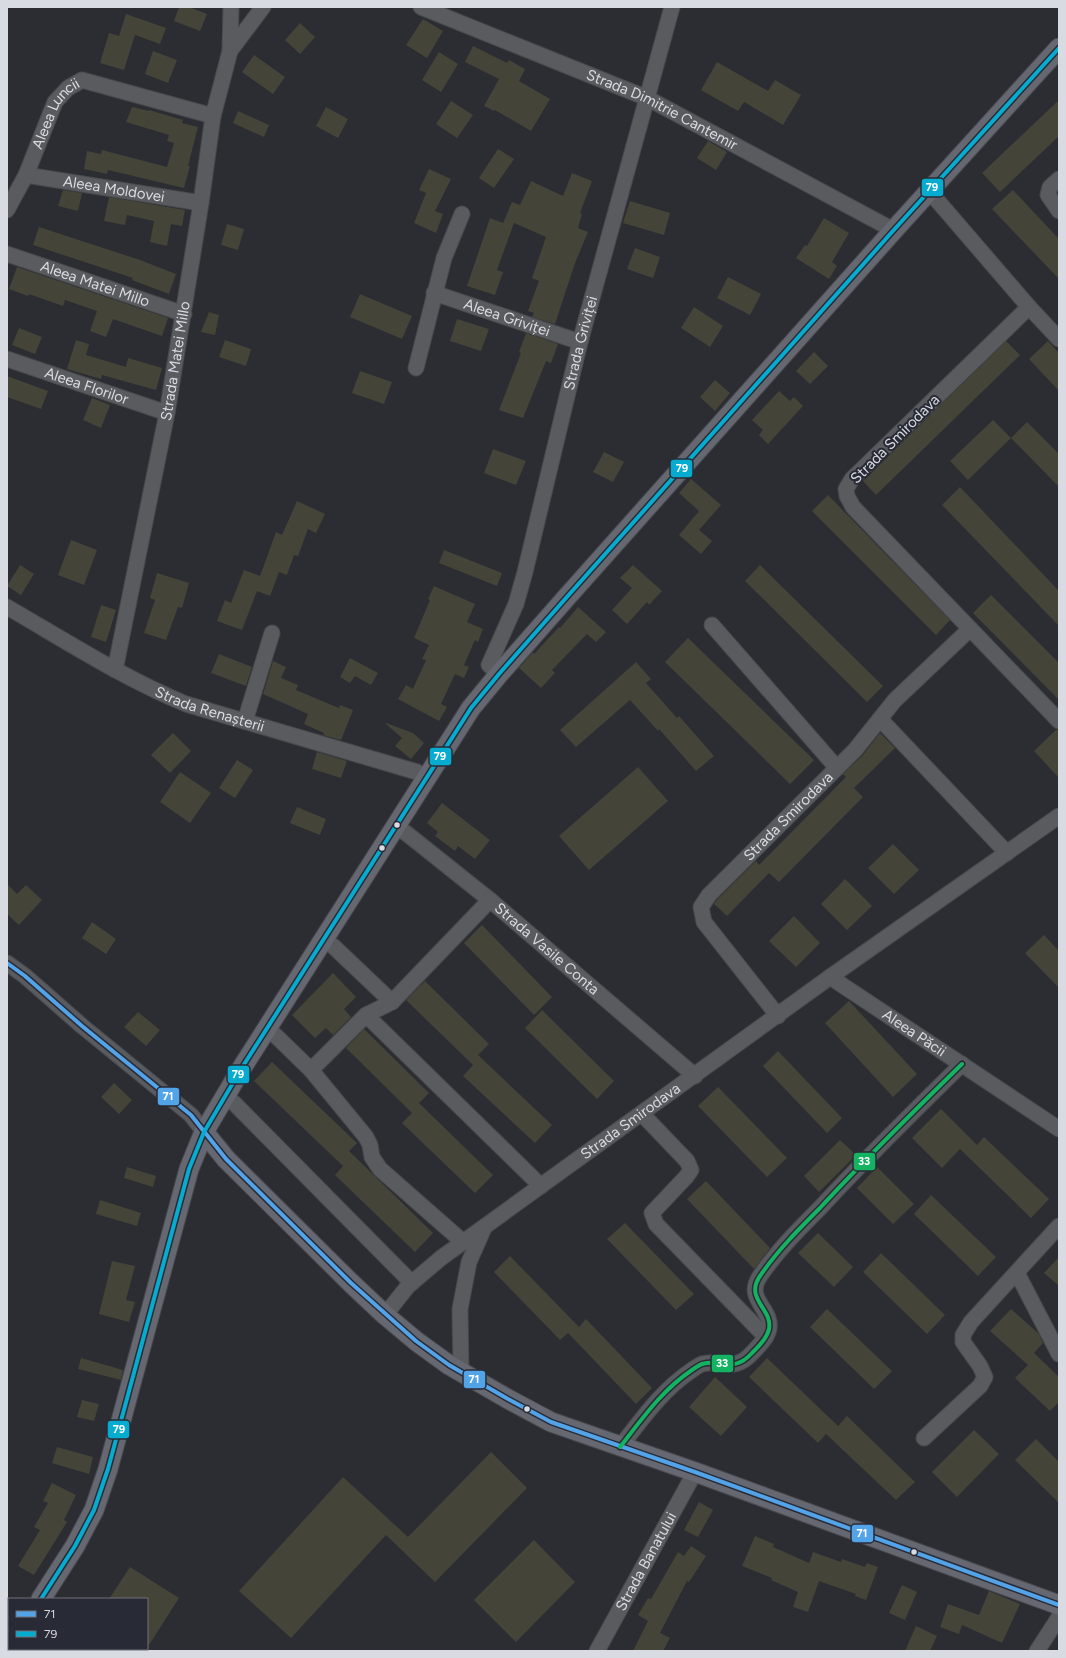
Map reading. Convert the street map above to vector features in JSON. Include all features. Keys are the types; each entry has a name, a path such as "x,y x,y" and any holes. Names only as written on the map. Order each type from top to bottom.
{"main road":[{"path":"42,1598 75,1546 94,1510 108,1468 189,1169 204,1132 266,1031 472,708 499,674 892,232 1058,51"},
{"path":"204,1132 226,1159 385,1315 416,1341 449,1365 508,1399 550,1422 695,1472 1059,1605"}],"street":[{"name":"Strada Matei Millo","path":"115,670 167,413 184,314 213,116 230,51 231,7"},
{"name":"Strada Matei Millo","path":"230,51 263,7"},
{"name":"Strada Dimitrie Cantemir","path":"421,7 646,98 884,225 892,232"},
{"name":"Strada Griviței","path":"499,674 489,665 516,604 525,572 580,342 646,98 673,8"},
{"name":"Aleea Luncii","path":"7,210 26,175 55,102 68,88 82,80 213,116"},
{"name":"Aleea Moldovei","path":"26,175 201,203"},
{"path":"1059,179 1050,187 1048,195 1059,211"},
{"path":"930,192 1029,308 1059,339"},
{"path":"416,368 444,258 462,214"},
{"name":"Aleea Matei Millo","path":"7,254 184,314"},
{"name":"Aleea Griviței","path":"434,293 580,342"},
{"name":"Strada Smirodava","path":"1029,308 852,479 846,489 847,496 852,507 1059,721"},
{"name":"Aleea Florilor","path":"7,359 167,413"},
{"name":"Strada Renașterii","path":"7,607 115,670 153,690 186,704 417,772 427,778"},
{"path":"712,625 837,768"},
{"name":"Strada Smirodava","path":"778,1016 704,922 701,907 709,895 855,750 895,700 970,629"},
{"path":"245,721 272,633"},
{"path":"880,718 1007,854"},
{"name":"Strada Smirodava","path":"385,1315 412,1283 441,1258 695,1076 830,977 1059,816"},
{"name":"Strada Vasile Conta","path":"396,827 406,833 490,900 695,1076"},
{"path":"311,1070 366,1015 392,1002 490,900"},
{"path":"324,941 333,946 392,1002"},
{"path":"7,963 191,1115 204,1132"},
{"name":"Aleea Păcii","path":"830,977 1059,1129"},
{"path":"366,1015 541,1186"},
{"path":"266,1031 275,1035 311,1070 366,1137 370,1145 372,1157 380,1169 463,1242"},
{"path":"620,1447 661,1395 682,1377 702,1364 718,1363 730,1366 751,1355 766,1337 770,1327 768,1318 756,1297 755,1285 760,1276 789,1241 843,1183 962,1064"},
{"path":"225,1097 234,1103 412,1283"},
{"path":"642,1114 687,1161 691,1170 652,1213 656,1224 766,1337"},
{"path":"924,1438 980,1386 985,1377 980,1366 962,1342 963,1335 971,1322 1059,1226"},
{"name":"Strada Smirodava","path":"461,1372 460,1308 469,1262 485,1227"},
{"path":"1017,1273 1059,1354"},
{"name":"Strada Banatului","path":"598,1651 695,1472"},
{"path":"1037,1651 1059,1617"}],"building":[{"path":"179,7 189,7 207,14 200,31 174,21"},
{"path":"126,14 166,28 160,44 135,35 124,70 100,63 109,33 119,36"},
{"path":"423,19 443,31 427,58 406,45"},
{"path":"300,23 315,37 300,54 285,40"},
{"path":"473,46 507,63 509,60 525,69 519,81 550,99 531,131 495,110 494,111 484,106 499,79 465,62"},
{"path":"153,51 177,60 168,83 145,74"},
{"path":"439,52 458,64 441,92 422,80"},
{"path":"254,55 285,77 273,94 242,72"},
{"path":"717,62 768,91 775,80 801,95 783,125 744,102 738,111 701,90"},
{"path":"1059,100 1059,136 1000,192 982,173"},
{"path":"451,101 473,115 457,138 436,124"},
{"path":"132,107 149,110 183,120 182,123 198,127 184,188 108,170 107,174 84,169 87,151 101,154 102,150 167,167 174,143 167,141 169,135 126,122"},
{"path":"326,107 348,119 338,138 316,126"},
{"path":"238,111 269,125 264,137 233,123"},
{"path":"708,141 727,152 716,170 697,158"},
{"path":"498,149 514,159 494,188 479,178"},
{"path":"429,169 451,179 435,211 443,214 436,233 414,223 426,193 419,190"},
{"path":"572,173 592,181 580,213 582,214 578,228 588,232 575,263 555,324 532,317 534,313 528,311 539,281 532,278 546,237 514,223 497,270 503,272 495,295 467,286 490,218 503,223 512,202 520,205 531,181 563,196"},
{"path":"63,190 82,193 78,211 58,206"},
{"path":"1013,190 1059,239 1059,279 992,209"},
{"path":"109,197 185,210 182,226 171,224 167,246 150,242 154,221 127,215 125,225 104,221"},
{"path":"630,201 670,213 664,235 623,223"},
{"path":"824,218 849,233 832,262 837,266 829,279 796,258 805,245 807,246"},
{"path":"227,224 244,229 238,250 221,245"},
{"path":"39,227 140,260 176,274 169,294 132,280 133,278 33,245"},
{"path":"635,248 660,257 653,278 627,269"},
{"path":"17,267 168,318 162,336 113,319 106,337 90,331 97,311 65,300 63,306 29,294 28,296 9,289"},
{"path":"728,277 761,294 750,315 717,298"},
{"path":"360,294 412,316 402,339 350,317"},
{"path":"694,307 723,326 710,347 681,328"},
{"path":"209,312 219,315 215,335 201,332"},
{"path":"457,319 489,329 481,351 450,341"},
{"path":"19,328 42,337 35,354 12,345"},
{"path":"526,333 558,344 551,363 546,361 523,418 499,410 521,353 519,352"},
{"path":"76,340 89,344 86,355 126,367 128,358 162,368 156,390 102,375 101,379 67,369"},
{"path":"225,340 251,349 246,366 219,357"},
{"path":"1006,341 1020,355 876,495 863,481"},
{"path":"1048,341 1059,353 1059,391 1029,359"},
{"path":"814,352 828,366 810,384 796,371"},
{"path":"360,371 392,382 384,404 352,393"},
{"path":"7,376 48,391 41,409 7,397"},
{"path":"715,380 730,393 715,411 700,397"},
{"path":"779,391 790,401 794,397 803,406 768,444 759,435 763,430 752,420"},
{"path":"92,398 110,405 101,428 83,420"},
{"path":"993,420 1011,438 968,480 950,461"},
{"path":"1027,422 1059,454 1059,487 1011,438"},
{"path":"493,449 526,461 516,485 484,473"},
{"path":"604,452 624,462 613,482 593,472"},
{"path":"691,479 721,505 699,530 712,541 701,554 679,535 699,511 679,493"},
{"path":"960,487 1059,591 1059,626 942,505"},
{"path":"828,495 950,620 936,635 812,511"},
{"path":"297,501 325,514 316,533 308,529 298,556 294,555 287,575 279,572 270,596 257,591 242,630 217,621 225,600 231,603 244,570 260,576 276,532 282,535"},
{"path":"71,540 97,550 84,585 58,575"},
{"path":"444,550 502,573 497,586 439,563"},
{"path":"20,565 34,574 21,595 7,586"},
{"path":"633,565 662,591 649,605 647,602 627,624 612,610 632,588 620,578"},
{"path":"760,565 883,686 867,702 745,581"},
{"path":"157,573 189,583 182,608 178,607 166,640 144,633 155,600 150,598"},
{"path":"434,586 475,604 467,622 483,629 478,642 475,640 464,665 469,667 464,678 455,674 441,704 447,707 439,721 398,699 406,685 413,689 426,660 422,659 429,645 414,638 430,600 428,599"},
{"path":"991,595 1059,663 1059,700 973,613"},
{"path":"101,605 116,610 106,642 91,637"},
{"path":"578,607 606,632 596,642 587,634 552,670 555,673 541,688 519,668 533,652 534,654 559,627 560,628"},
{"path":"688,638 814,760 790,784 665,662"},
{"path":"219,654 252,667 246,686 211,673"},
{"path":"350,658 378,673 371,685 355,676 350,683 340,677"},
{"path":"273,661 286,667 281,678 298,685 296,690 339,708 340,705 353,710 341,740 323,735 324,733 304,724 308,714 263,694"},
{"path":"636,662 651,679 646,683 677,718 679,716 714,756 696,771 659,729 658,731 630,700 576,747 560,730"},
{"path":"386,723 413,733 424,743 411,759 395,746 402,738"},
{"path":"1056,730 1059,730 1059,778 1034,751"},
{"path":"173,733 191,751 170,773 151,755"},
{"path":"880,733 895,748 854,788 863,797 779,882 769,873 727,916 714,904 716,901 756,861 759,865 846,777 843,774 862,756"},
{"path":"317,752 347,761 341,778 312,769"},
{"path":"237,760 253,770 235,798 219,788"},
{"path":"638,767 668,801 589,870 559,836"},
{"path":"180,772 211,793 190,823 160,802"},
{"path":"442,803 490,840 475,859 458,846 455,851 435,836 438,832 427,823"},
{"path":"297,807 326,819 320,835 290,823"},
{"path":"893,844 919,870 894,894 868,868"},
{"path":"845,879 872,906 847,930 821,904"},
{"path":"7,884 17,894 26,885 42,900 19,925 7,914"},
{"path":"794,916 820,943 796,967 769,941"},
{"path":"92,922 116,939 106,954 82,938"},
{"path":"482,925 552,997 534,1015 464,943"},
{"path":"1044,935 1059,951 1059,988 1025,953"},
{"path":"333,973 356,997 344,1009 351,1017 333,1035 326,1028 315,1038 292,1015"},
{"path":"425,981 489,1044 478,1055 552,1125 535,1143 463,1076 473,1065 406,1000"},
{"path":"849,1001 917,1074 893,1097 825,1023"},
{"path":"542,1010 614,1081 597,1099 525,1028"},
{"path":"138,1012 160,1030 146,1046 124,1027"},
{"path":"364,1029 429,1093 419,1103 493,1175 475,1193 402,1123 412,1113 346,1048"},
{"path":"778,1051 842,1118 827,1133 763,1066"},
{"path":"272,1062 357,1143 349,1151 433,1233 415,1252 335,1175 343,1166 254,1081"},
{"path":"114,1083 132,1100 119,1114 101,1097"},
{"path":"718,1087 787,1158 767,1177 698,1106"},
{"path":"941,1109 977,1145 984,1137 1049,1199 1031,1218 960,1149 942,1168 912,1138"},
{"path":"840,1140 856,1155 819,1192 804,1176"},
{"path":"127,1167 156,1176 153,1187 124,1178"},
{"path":"877,1167 914,1204 893,1224 857,1188"},
{"path":"706,1181 770,1248 754,1269 687,1199"},
{"path":"931,1195 996,1257 978,1276 914,1214"},
{"path":"100,1200 141,1213 137,1226 96,1214"},
{"path":"625,1223 694,1294 676,1310 607,1239"},
{"path":"818,1233 853,1267 834,1287 798,1253"},
{"path":"881,1253 945,1315 927,1334 863,1272"},
{"path":"510,1256 579,1327 586,1319 652,1388 636,1404 568,1333 560,1340 494,1272"},
{"path":"1059,1257 1059,1286 1044,1273"},
{"path":"112,1261 135,1266 126,1300 135,1302 129,1322 99,1314"},
{"path":"827,1309 892,1371 874,1389 810,1327"},
{"path":"1011,1309 1039,1334 1043,1343 1034,1353 1059,1377 1059,1402 1050,1411 1015,1378 1028,1365 990,1331"},
{"path":"81,1358 123,1370 121,1380 78,1369"},
{"path":"767,1358 838,1426 847,1416 915,1482 896,1500 826,1434 818,1443 749,1377"},
{"path":"715,1377 747,1407 721,1436 689,1407"},
{"path":"82,1400 99,1404 94,1421 77,1417"},
{"path":"974,1430 999,1454 957,1497 932,1472"},
{"path":"1036,1439 1059,1462 1059,1503 1015,1460"},
{"path":"57,1447 93,1457 89,1474 52,1463"},
{"path":"491,1452 527,1488 435,1582 386,1535 291,1638 239,1591 343,1477 408,1537"},
{"path":"52,1483 76,1495 64,1520 67,1522 34,1575 18,1566 40,1530 34,1527 48,1503 43,1501"},
{"path":"699,1502 713,1510 698,1537 684,1530"},
{"path":"755,1536 774,1544 773,1547 809,1563 813,1552 841,1562 842,1559 865,1567 867,1563 878,1567 866,1600 855,1596 856,1594 819,1581 808,1612 793,1607 798,1592 771,1580 772,1578 742,1566"},
{"path":"534,1540 575,1582 516,1642 474,1600"},
{"path":"691,1546 706,1556 689,1582 687,1581 660,1633 670,1638 663,1651 633,1651 648,1621 638,1615 648,1598 651,1599 678,1552 684,1556"},
{"path":"130,1567 179,1598 148,1646 148,1598 110,1598"},
{"path":"902,1585 917,1592 905,1620 889,1613"},
{"path":"989,1591 1020,1604 1002,1643 962,1625 959,1634 940,1627 948,1604 979,1615"},
{"path":"916,1626 937,1636 930,1651 905,1651"}],"transit line":[{"name":"79","path":"42,1598 75,1546 94,1510 108,1469 189,1169 204,1132 243,1066 471,708 566,598 892,232 1059,48"},
{"name":"71","path":"7,963 25,976 82,1026 191,1115 226,1159 351,1283 416,1341 449,1365 551,1422 695,1472 1059,1605"},
{"name":"33","path":"620,1447 662,1396 681,1378 701,1364 739,1363 760,1345 765,1339 769,1329 767,1316 757,1298 755,1291 756,1284 760,1276 788,1240 962,1064"}]}
